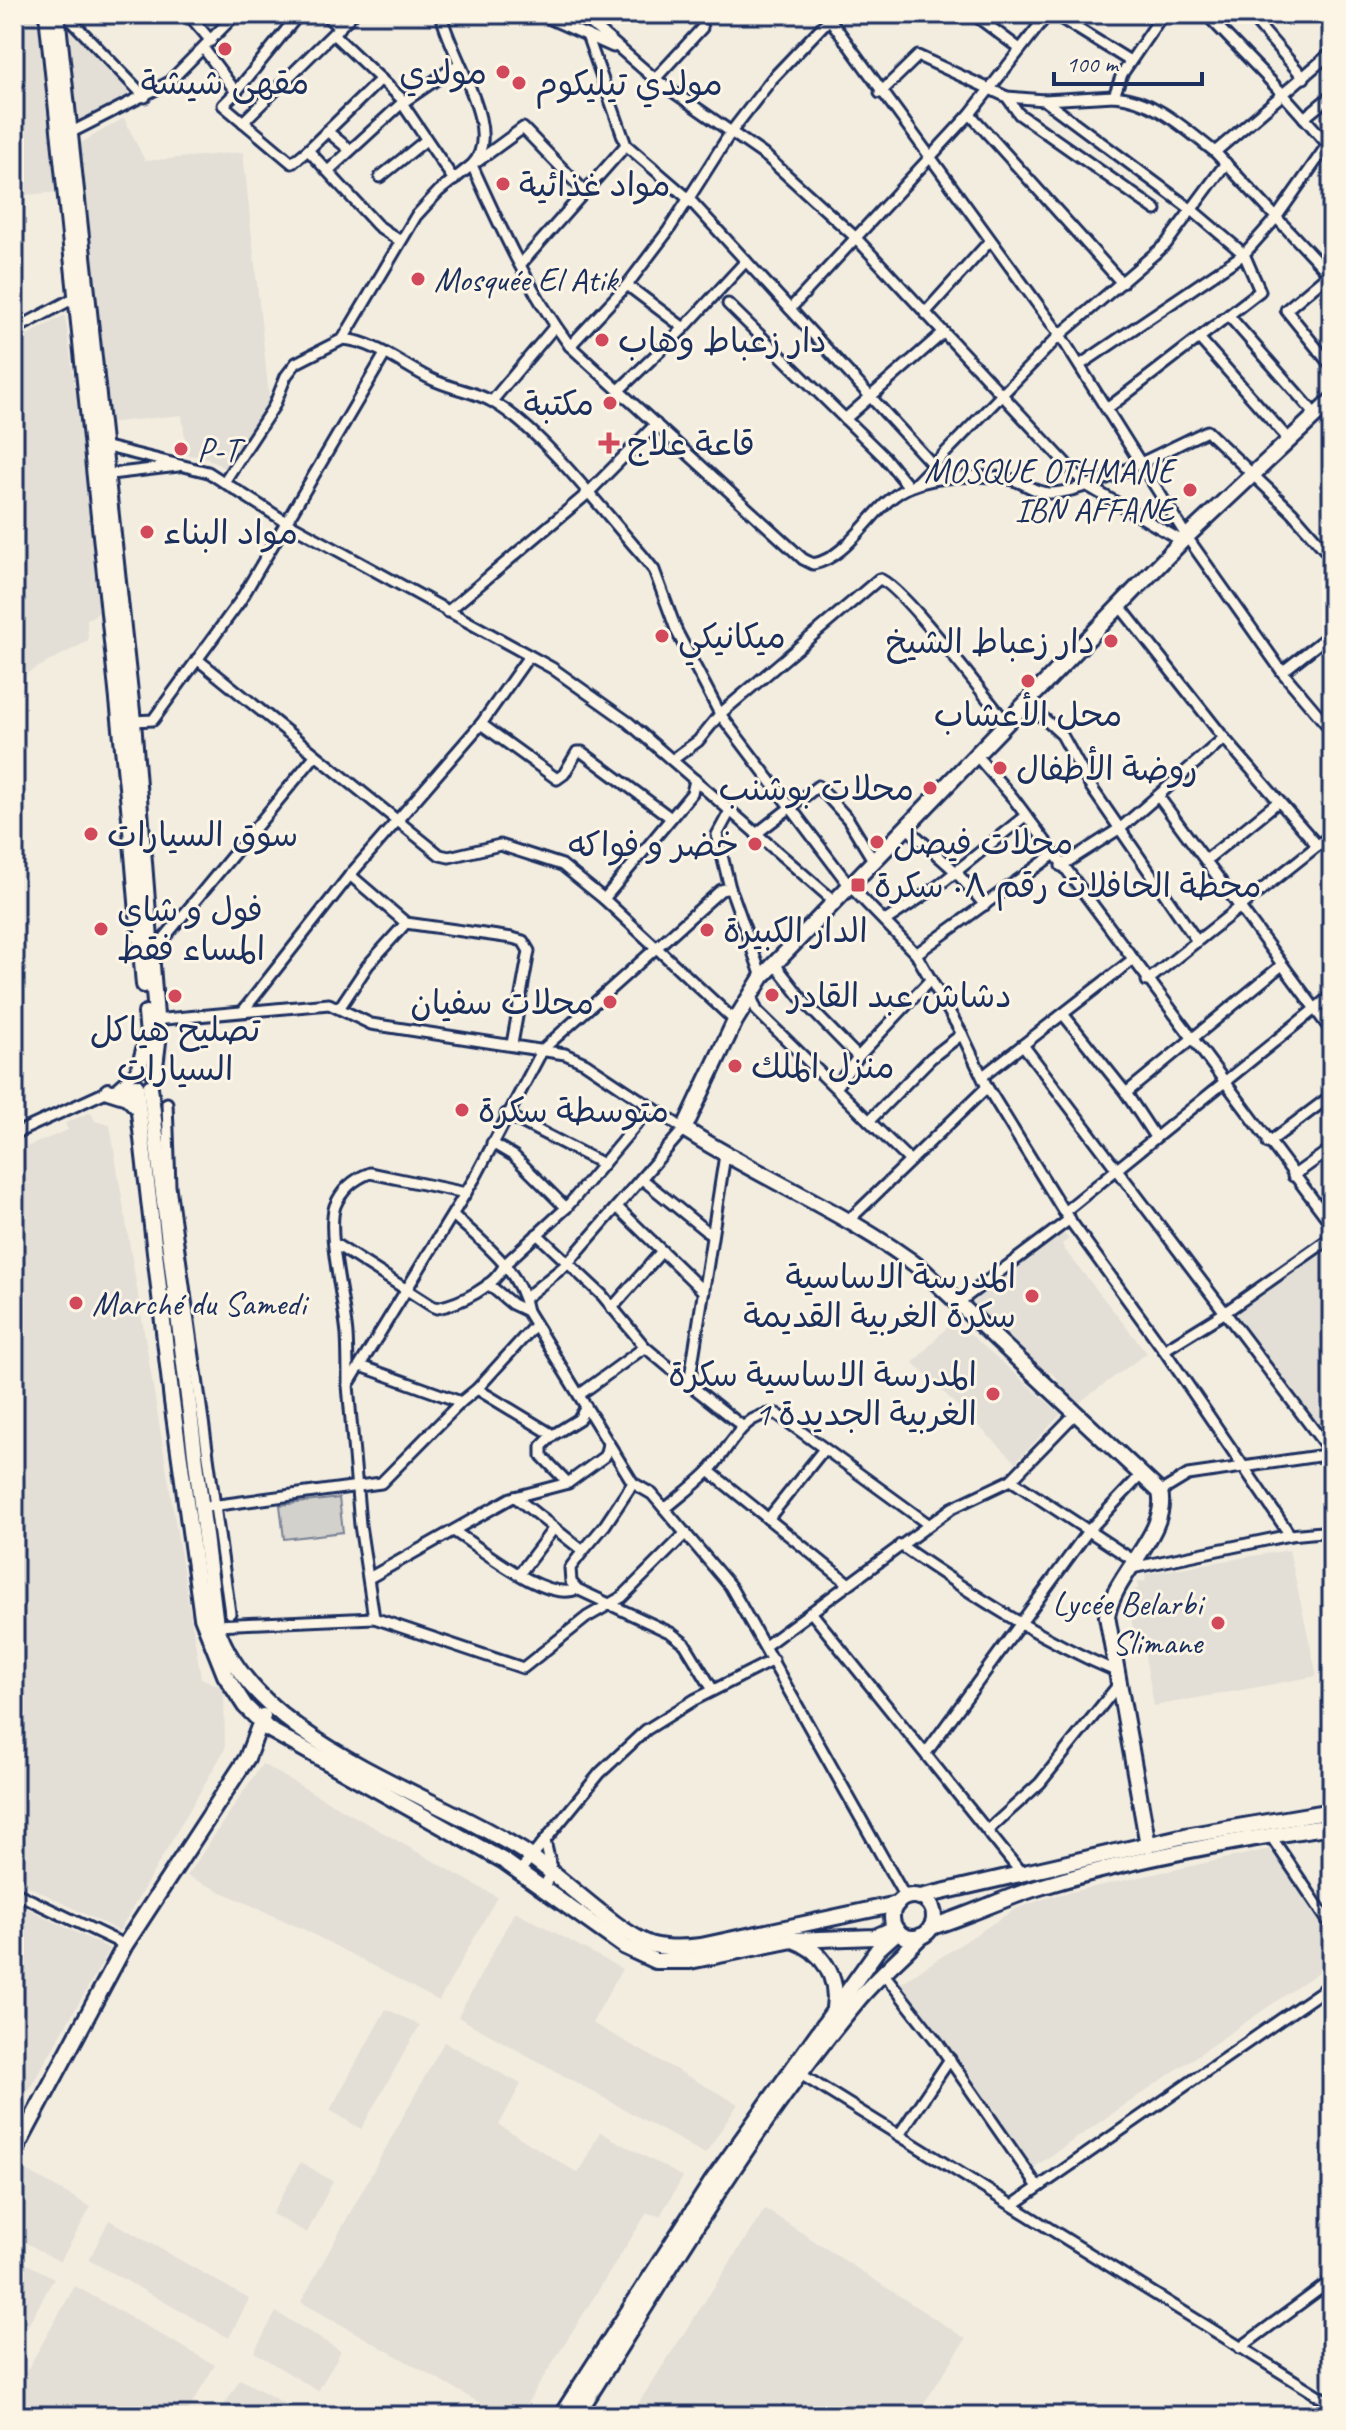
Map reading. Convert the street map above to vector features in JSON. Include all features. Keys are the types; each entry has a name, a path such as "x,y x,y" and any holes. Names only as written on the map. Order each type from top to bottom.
{"street":[{"path":"47,14 82,293 152,1021"},
{"path":"188,14 236,92"},
{"path":"64,136 168,83 236,14"},
{"path":"299,14 223,105 292,163 381,79"},
{"path":"324,14 403,102 454,180"},
{"path":"243,122 353,14"},
{"path":"441,14 483,124 482,150 474,164"},
{"path":"539,14 623,52"},
{"path":"580,14 655,79 767,157 855,237 1086,485 1185,539"},
{"path":"973,14 1020,49"},
{"path":"790,309 970,114 1048,14"},
{"path":"1054,14 1130,61"},
{"path":"1114,96 1130,61 1163,14"},
{"path":"1080,365 1244,254 1276,218 1330,146 1206,14"},
{"path":"1249,14 1304,78"},
{"path":"64,136 66,15"},
{"path":"66,15 145,97"},
{"path":"570,346 627,285 690,200 731,132 772,79 830,16 880,93 1060,335 1142,461 1185,539 1282,672 1332,731"},
{"path":"655,79 702,28"},
{"path":"587,35 626,145 690,200 933,465"},
{"path":"1215,152 1332,52"},
{"path":"880,93 915,56 1007,97 1044,100 1114,96 1163,112 1215,152 1331,274 1286,310 1332,367"},
{"path":"328,171 403,102 459,64"},
{"path":"1304,118 1332,95"},
{"path":"1007,97 1019,114 1156,210"},
{"path":"1044,100 1192,210 1244,254 1261,289 1108,408"},
{"path":"970,114 1122,283"},
{"path":"343,339 400,241 428,202 523,128 585,192"},
{"path":"327,131 350,150"},
{"path":"380,177 426,140"},
{"path":"520,265 626,145"},
{"path":"308,150 377,225 400,241"},
{"path":"474,164 520,265 570,346 813,564 831,557 912,486 1060,335 1166,244 1226,163"},
{"path":"925,313 989,242"},
{"path":"619,390 684,328 746,261"},
{"path":"627,285 684,328"},
{"path":"14,330 82,293"},
{"path":"728,304 912,486"},
{"path":"1229,316 1315,414"},
{"path":"492,401 555,326"},
{"path":"845,419 944,332"},
{"path":"1199,338 1289,440"},
{"path":"224,482 274,406 286,376 296,363 343,339 356,340 430,379 492,401 536,437 654,570 677,632 720,714 849,885 916,954 962,1034 987,1087 1067,1216 1246,1467 1290,1535"},
{"path":"133,721 153,720 240,601 385,354"},
{"path":"525,1298 567,1264 684,1129 735,1021 750,994 774,963 1119,605 1332,400"},
{"path":"447,612 587,494 656,424"},
{"path":"912,486 956,479 1007,478 1047,493 1086,485 1207,431 1255,475 1332,558"},
{"path":"96,445 186,465 224,482 286,522 588,691 834,901"},
{"path":"99,475 186,465"},
{"path":"99,475 133,721 151,954 152,1021 137,1107 190,1426 230,1613"},
{"path":"672,760 698,741 720,714 879,579 888,582 914,610 1005,721"},
{"path":"1119,605 1224,738 1317,845"},
{"path":"1282,672 1332,633"},
{"path":"243,1011 350,875 481,724 529,656"},
{"path":"197,659 314,757 440,855 467,854 493,845 515,848 562,865 604,899 735,1021"},
{"path":"1025,701 1062,735 1089,784 1122,827 1197,941"},
{"path":"481,724 557,779 564,774 577,752 582,752 671,818"},
{"path":"1061,866 1122,827 1224,738"},
{"path":"975,754 1332,1225"},
{"path":"151,954 314,757"},
{"path":"604,899 692,793 695,780"},
{"path":"756,834 811,789 819,787 848,819 873,860"},
{"path":"1158,796 1332,1032"},
{"path":"1206,860 1279,801"},
{"path":"730,811 717,835 730,888 762,977"},
{"path":"885,921 1025,816"},
{"path":"906,827 955,871 985,905"},
{"path":"1147,981 1332,834"},
{"path":"916,954 1053,855"},
{"path":"350,875 406,923 512,938 526,945 529,951 512,1044"},
{"path":"348,1385 466,1193 543,1049 712,895 730,888"},
{"path":"340,1007 368,965 406,923"},
{"path":"983,1076 1132,960"},
{"path":"774,963 806,1004 858,1057"},
{"path":"1126,1093 1282,965"},
{"path":"836,1087 858,1057 931,979"},
{"path":"750,994 757,1011 909,1160"},
{"path":"958,1303 1067,1216 1155,1137 1332,995"},
{"path":"152,1021 313,1004 340,1007 371,1024 543,1049 585,1063 725,1155 884,1239 958,1303 1074,1415 1160,1492"},
{"path":"1063,1014 1126,1093 1155,1137"},
{"path":"869,1121 931,1058 962,1034"},
{"path":"1023,1045 1332,1454 1188,1475 1160,1492"},
{"path":"14,1134 141,1079"},
{"path":"141,1079 165,1186 156,1209"},
{"path":"848,1221 987,1087"},
{"path":"112,1090 127,1097 137,1107"},
{"path":"1268,1143 1332,1095"},
{"path":"167,1103 165,1186 190,1426 202,1617 225,1675 259,1721 278,1735 520,1871 625,1947 655,1961 690,1961 793,1940 868,1938 897,1929"},
{"path":"335,1244 437,1308 488,1284 501,1273 505,1264 566,1208 651,1107"},
{"path":"506,1114 603,1164"},
{"path":"492,1143 514,1156 566,1208"},
{"path":"1293,1176 1332,1148"},
{"path":"689,1384 725,1155"},
{"path":"374,1618 356,1485 347,1335 335,1244 336,1205 357,1178 370,1173 466,1193"},
{"path":"642,1179 711,1235"},
{"path":"617,1207 704,1292"},
{"path":"453,1215 505,1264 521,1286 527,1311 633,1483 652,1494 730,1586 907,1899 933,1909 926,1932 860,1998 725,2184 576,2416"},
{"path":"537,1234 612,1308 645,1347 742,1426"},
{"path":"1164,1350 1224,1313 1332,1237"},
{"path":"612,1308 662,1251"},
{"path":"488,1284 527,1311"},
{"path":"207,1507 385,1481 477,1389 535,1325"},
{"path":"579,1395 645,1347"},
{"path":"361,1366 461,1402"},
{"path":"477,1389 553,1435"},
{"path":"568,1483 542,1456 542,1446 553,1435 579,1419 586,1407"},
{"path":"665,1509 709,1471 742,1426 769,1413 777,1414 928,1524"},
{"path":"765,1646 928,1524 952,1508 1011,1480 1074,1415"},
{"path":"369,1578 515,1497 568,1483 605,1456 608,1444"},
{"path":"768,1519 824,1449"},
{"path":"709,1471 848,1583"},
{"path":"926,1753 1088,1531 1140,1476"},
{"path":"1011,1480 1088,1531 1130,1565 1290,1535 1332,1531"},
{"path":"633,1483 605,1525 570,1568 571,1582 577,1589 608,1606 671,1633 685,1644 713,1690"},
{"path":"1148,1845 1107,1616 1110,1601 1160,1515 1160,1492"},
{"path":"515,1497 583,1551"},
{"path":"207,1507 216,1625 230,1659 271,1706 406,1791 530,1856 642,1940 678,1949 1148,1845 1332,1811"},
{"path":"520,1573 554,1528"},
{"path":"455,1532 557,1593 577,1589"},
{"path":"216,1625 374,1618 523,1668 587,1617 608,1606 642,1579 686,1533"},
{"path":"900,1545 1018,1623 1119,1678"},
{"path":"811,1612 1022,1874"},
{"path":"520,1871 600,1773 646,1730 713,1690 773,1660"},
{"path":"988,1830 1040,1783 1119,1678"},
{"path":"14,2153 125,1945 247,1758 259,1721 271,1706"},
{"path":"247,1758 278,1735 290,1720"},
{"path":"907,1899 892,1915 897,1929 909,1937 983,1911 1041,1886 1270,1835 1332,1826"},
{"path":"1270,1835 1332,1927"},
{"path":"543,1888 552,1872 545,1841"},
{"path":"14,1892 125,1945"},
{"path":"561,2416 713,2180 834,2009 878,1949 897,1929"},
{"path":"793,1940 812,1950 827,1967 834,1987 834,2009"},
{"path":"884,1974 950,2059 1038,2187"},
{"path":"1013,2205 1332,1984"},
{"path":"899,2135 950,2059"},
{"path":"802,2075 1332,2404"},
{"path":"1240,2348 1332,2280"}],"shaded area":[{"path":"14,14 38,14 58,192 14,196"},
{"path":"67,23 130,92 129,98 77,126 63,27"},
{"path":"124,118 145,161 243,152 270,406 266,407 266,413 227,470 207,458 187,455 182,415 106,423 95,280 79,144"},
{"path":"65,315 105,610 87,619 88,641 14,680 14,342"},
{"path":"91,1112 95,1121 110,1125 201,1678 224,1688 225,1749 119,1931 14,1879 14,1152 68,1130 65,1123"},
{"path":"1062,1232 1069,1239 1062,1244 1065,1250 1147,1353 1077,1404 1058,1386 1058,1379 1050,1372 1043,1374 970,1305"},
{"path":"1332,1238 1332,1444 1326,1445 1227,1313"},
{"name":"المدرسة الاساسية سكرة الغربية الجديدة 1","path":"954,1320 1061,1414 1016,1462 913,1363"},
{"path":"339,1498 343,1532 284,1539 280,1505"},
{"name":"Lycée Belarbi Slimane","path":"1289,1550 1317,1676 1154,1706 1142,1639 1135,1639 1129,1607 1136,1605 1134,1590 1138,1589 1138,1582 1146,1581 1145,1574"},
{"path":"262,1764 497,1897 439,2001 307,1931 187,1876"},
{"path":"1270,1849 1332,1940 1332,1963 1033,2168 901,1983 1015,1909 1052,1896"},
{"path":"14,1902 110,1949 14,2116"},
{"path":"515,1911 622,1969 592,2023 738,2104 705,2154 458,2017"},
{"path":"386,2009 420,2025 361,2129 330,2110"},
{"path":"444,2042 521,2084 499,2125 578,2173 600,2132 683,2177 660,2216 647,2213 519,2416 503,2416 301,2302"},
{"path":"300,2163 333,2181 307,2233 272,2214"},
{"path":"23,2169 91,2207 60,2262 14,2236 14,2185"},
{"path":"765,2209 966,2339 916,2416 630,2416"},
{"path":"109,2220 249,2299 229,2338 89,2260"},
{"path":"14,2257 54,2278 14,2351"},
{"path":"75,2286 215,2365 185,2416 40,2416 14,2401 14,2393"},
{"path":"276,2312 341,2351 318,2391 254,2352"},
{"path":"240,2379 307,2416 218,2416"}],"place":[{"name":"مقهى شيشة","path":"225,49"},
{"name":"مولدي","path":"503,72"},
{"name":"مولدي تيليكوم","path":"519,83"},
{"name":"مواد غذائية","path":"503,184"},
{"name":"Mosquée El Atik","path":"418,279"},
{"name":"دار زعباط وهاب","path":"602,340"},
{"name":"مكتبة","path":"610,403"},
{"name":"قاعة علاج","path":"609,443"},
{"name":"P-T","path":"181,449"},
{"name":"MOSQUE OTHMANE IBN AFFANE","path":"1190,490"},
{"name":"مواد البناء","path":"147,532"},
{"name":"ميكانيكي","path":"662,636"},
{"name":"دار زعباط الشيخ","path":"1111,641"},
{"name":"محل الأعشاب","path":"1028,681"},
{"name":"روضة الأطفال","path":"1000,768"},
{"name":"محلات بوشنب","path":"930,788"},
{"name":"سوق السيارات","path":"91,834"},
{"name":"محلات فيصل","path":"877,842"},
{"name":"خضر و فواكه","path":"755,844"},
{"name":"محطة الحافلات رقم ٠٨ سكرة","path":"858,885"},
{"name":"فول و شاي المساء فقط","path":"101,929"},
{"name":"الدار الكبيرة","path":"707,930"},
{"name":"دشاش عبد القادر","path":"772,995"},
{"name":"تصليح هياكل السيارات","path":"175,996"},
{"name":"محلات سفيان","path":"610,1002"},
{"name":"منزل الملك","path":"735,1066"},
{"name":"متوسطة سكرة","path":"462,1110"},
{"name":"المدرسة الاساسية سكرة الغربية القديمة","path":"1032,1296"},
{"name":"Marché du Samedi","path":"76,1303"},
{"name":"المدرسة الاساسية سكرة الغربية الجديدة 1","path":"993,1394"},
{"name":"Lycée Belarbi Slimane","path":"1218,1623"}]}
